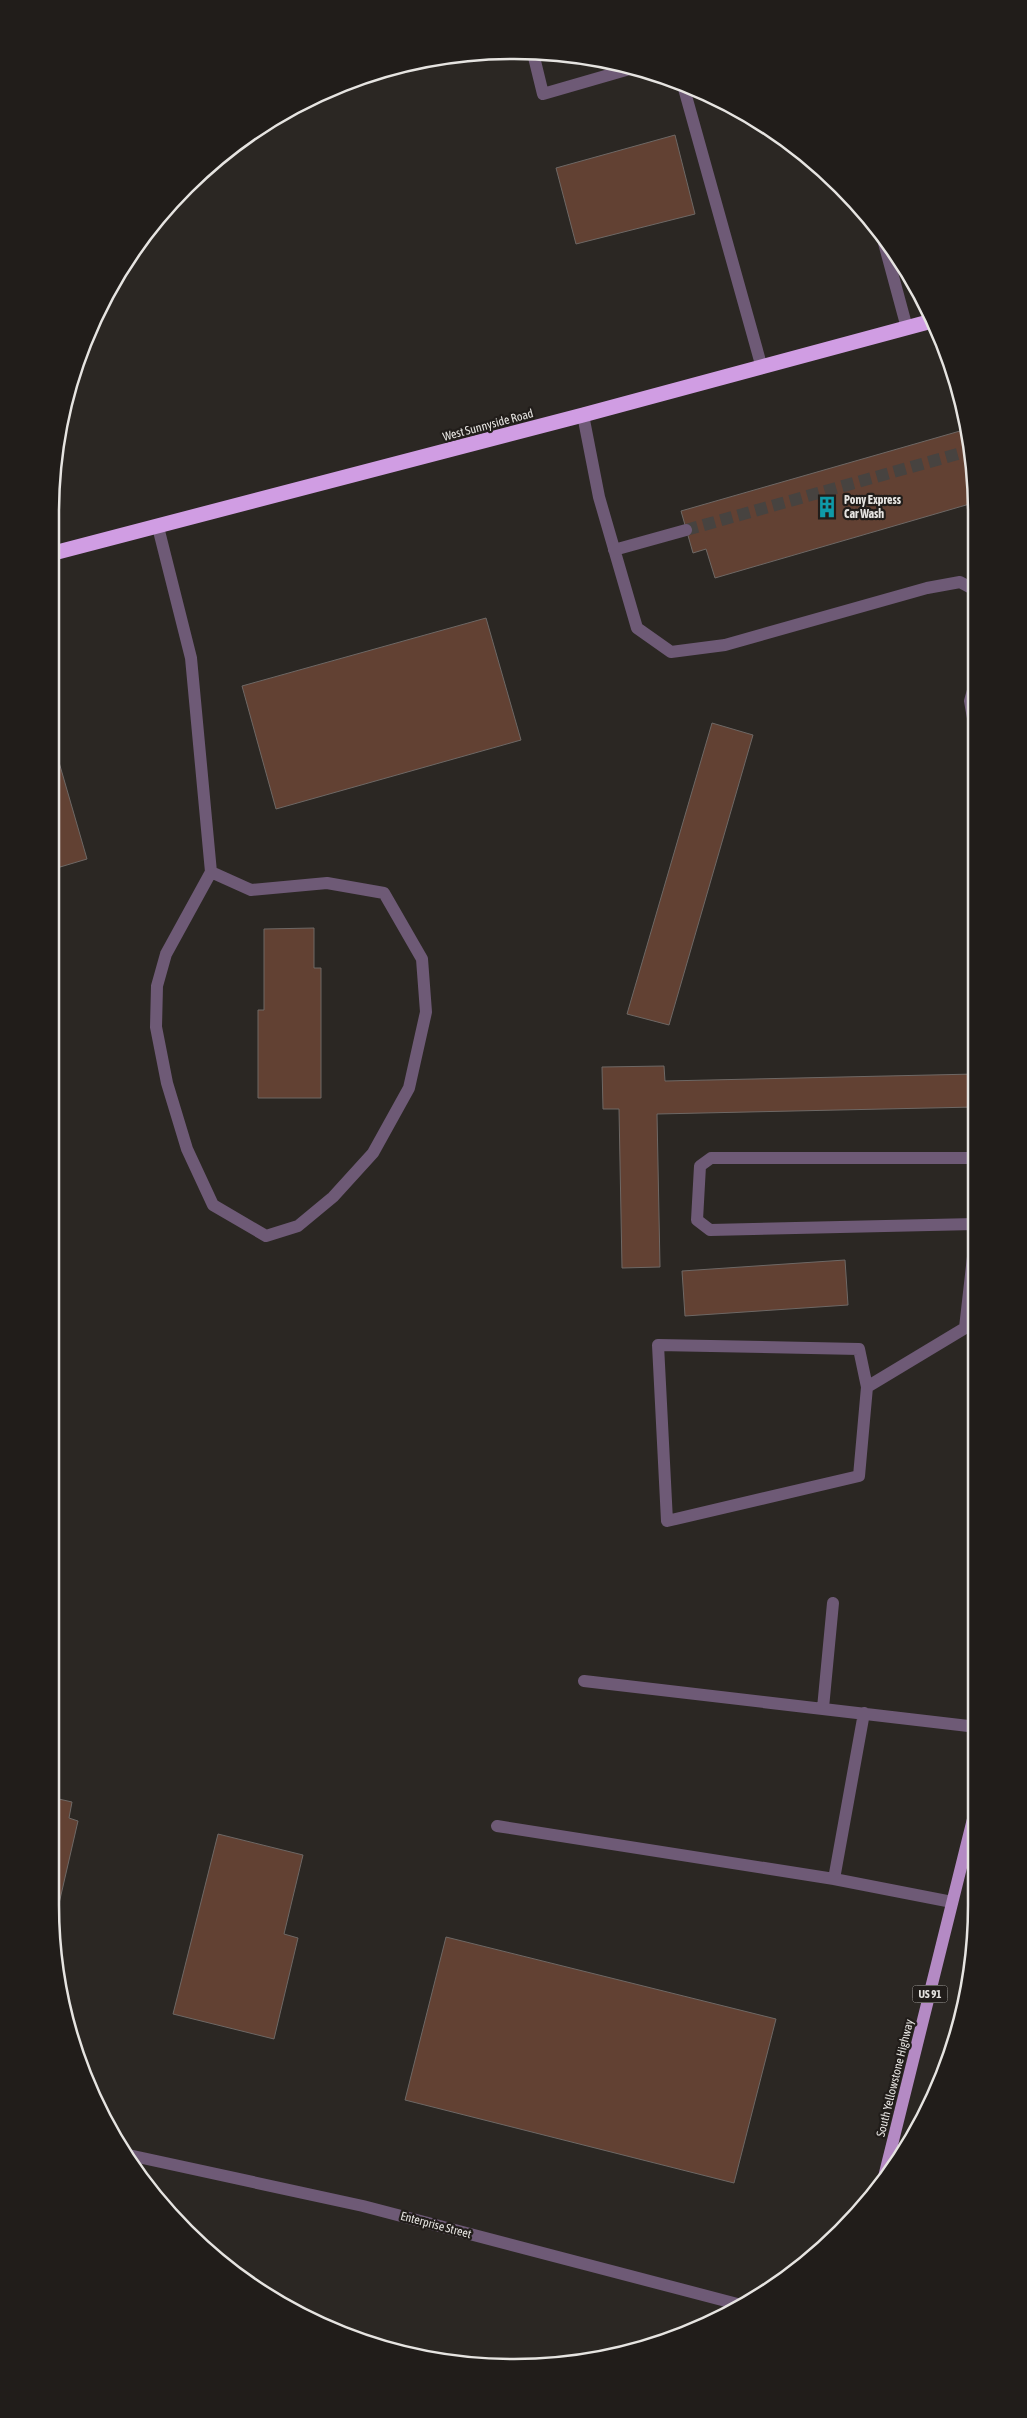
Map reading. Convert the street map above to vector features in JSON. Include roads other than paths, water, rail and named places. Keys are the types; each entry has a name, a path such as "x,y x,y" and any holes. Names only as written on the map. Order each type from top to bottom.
{"highway":[{"name":"West Sunnyside Road","path":"59,552 583,416 926,323"}],"main road":[{"name":"South Yellowstone Highway","path":"887,2163 968,1839"}],"street":[{"path":"535,60 543,94 621,72"},
{"path":"685,92 762,368"},
{"path":"887,254 906,328"},
{"path":"583,416 599,497 637,628 671,652 725,645 927,588 960,582 968,586"},
{"path":"158,527 191,658 210,872 166,954 157,986 156,1027 167,1083 187,1149 213,1204 266,1236 298,1226 333,1197 373,1152 409,1088 426,1012 422,959 384,893 327,883 251,890 210,872"},
{"path":"614,550 686,530"},
{"path":"968,1158 711,1158 700,1166 697,1220 710,1230 968,1224"},
{"path":"867,1387 965,1328 968,1301"},
{"path":"658,1345 859,1349 867,1387 858,1476 667,1521 658,1345"},
{"path":"823,1708 833,1603"},
{"path":"584,1680 968,1725"},
{"path":"834,1879 864,1713"},
{"path":"497,1826 834,1879 952,1902"},
{"name":"Enterprise Street","path":"135,2156 363,2206 732,2303"}],"tunnel":[{"path":"686,530 964,452"}],"place":[{"name":"Pony Express Car Wash","path":"827,507"}]}
